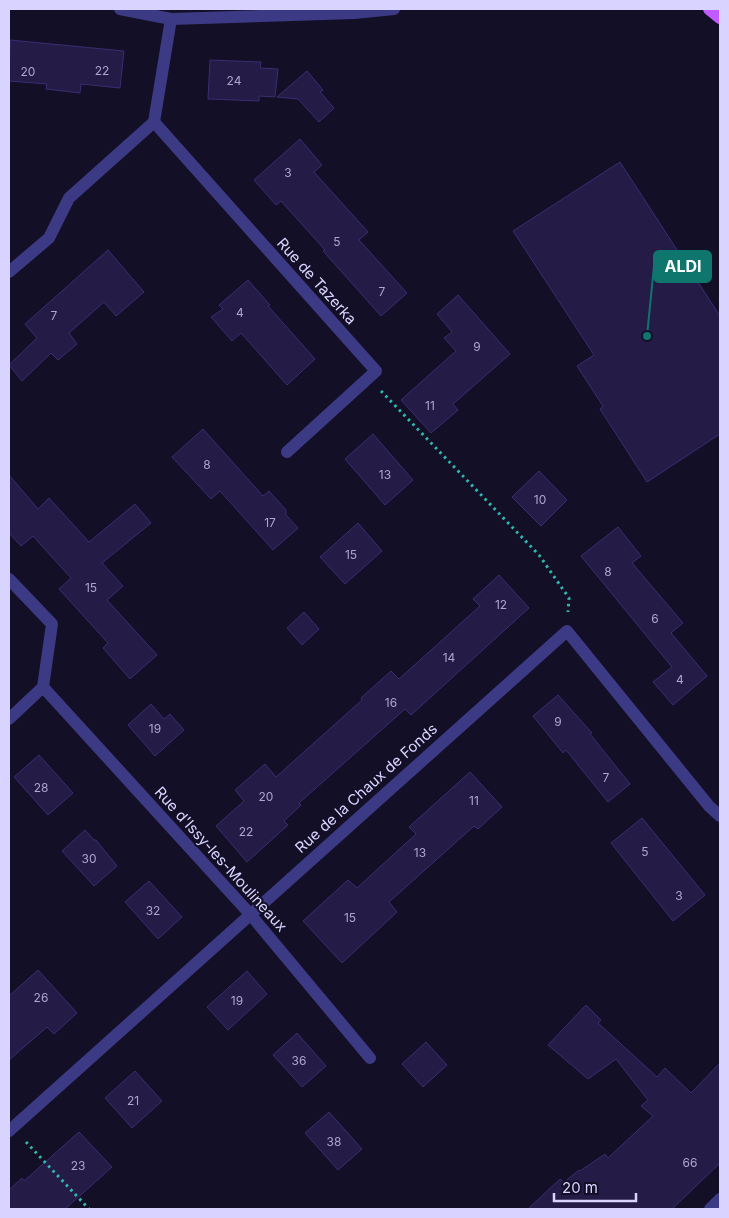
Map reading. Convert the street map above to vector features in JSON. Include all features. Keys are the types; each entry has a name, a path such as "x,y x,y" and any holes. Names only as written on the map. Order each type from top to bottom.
{"main road":[{"path":"709,9 720,18"}],"street":[{"path":"120,9 171,19 354,13 394,9"},
{"path":"9,272 49,238 69,198 154,122 171,19"},
{"name":"Rue de Tazerka","path":"154,122 376,372"},
{"path":"287,452 376,372"},
{"path":"9,579 52,624 43,687 9,719"},
{"path":"567,631 709,806 720,816"},
{"name":"Rue de la Chaux de Fonds","path":"11,1129 567,631"},
{"name":"Rue d'Issy-les-Moulineaux","path":"43,687 250,914 370,1058"},
{"path":"710,1209 720,1199"}],"path":[{"path":"376,372 381,391 539,555 569,598 567,631"},
{"path":"11,1129 89,1209"}],"building":[{"path":"10,40 124,51 120,88 81,84 80,93 46,89 47,84 9,81"},
{"path":"210,60 261,62 260,68 278,69 275,97 259,96 259,101 208,99"},
{"path":"307,71 323,90 320,92 334,108 319,122 298,99 277,97"},
{"path":"300,139 322,165 314,172 368,232 359,240 407,293 381,316 281,201 276,205 254,180"},
{"path":"620,162 720,316 720,434 647,482 600,409 603,406 577,366 594,355 513,231"},
{"path":"108,250 144,292 116,316 104,302 69,333 77,344 58,360 51,353 22,381 9,365 37,338 25,324"},
{"path":"248,280 270,305 268,306 315,359 287,385 241,333 232,341 211,317 223,309 219,305"},
{"path":"458,295 510,354 453,404 458,410 431,433 401,400 456,351 444,338 452,332 437,314"},
{"path":"203,429 263,496 269,491 286,510 286,515 298,528 273,550 220,491 211,499 172,457"},
{"path":"373,434 413,480 385,505 345,459"},
{"path":"539,471 567,500 541,526 512,497"},
{"path":"9,475 38,509 49,498 89,542 135,504 151,523 102,563 123,586 107,600 157,655 130,679 103,648 108,643 59,589 71,578 33,536 21,546 9,533"},
{"path":"358,523 382,551 345,584 320,557"},
{"path":"618,527 641,556 632,563 683,623 671,633 707,676 673,705 653,682 672,667 581,556"},
{"path":"499,575 529,608 411,715 405,709 299,803 301,805 284,821 288,825 247,862 216,826 244,801 235,790 265,764 276,777 362,700 361,698 391,671 399,679 480,606 473,599"},
{"path":"304,612 319,629 302,645 287,628"},
{"path":"558,695 592,733 590,734 630,784 608,802 566,750 563,753 533,716"},
{"path":"151,704 164,719 170,714 184,730 155,756 128,725"},
{"path":"39,755 73,793 48,815 14,777"},
{"path":"470,772 502,807 478,829 474,826 389,902 397,912 342,963 303,921 348,880 357,888 416,834 409,827"},
{"path":"642,818 705,895 673,921 611,843"},
{"path":"85,830 96,840 117,866 94,886 62,851"},
{"path":"149,881 182,917 158,939 125,902"},
{"path":"38,970 77,1013 54,1034 47,1027 9,1060 9,996"},
{"path":"247,971 267,994 228,1030 207,1007"},
{"path":"586,1005 601,1020 598,1023 657,1077 665,1068 691,1093 720,1063 720,1163 672,1209 528,1209 560,1179 564,1182 605,1154 608,1158 653,1116 641,1106 648,1100 616,1059 588,1079 548,1045"},
{"path":"297,1033 326,1066 302,1087 273,1055"},
{"path":"426,1042 447,1065 423,1087 402,1064"},
{"path":"135,1071 162,1101 132,1128 105,1098"},
{"path":"329,1112 362,1149 338,1170 305,1133"},
{"path":"79,1132 112,1167 65,1209 9,1209 9,1190 22,1178 24,1181"}],"place":[{"name":"ALDI","path":"647,336"}]}
